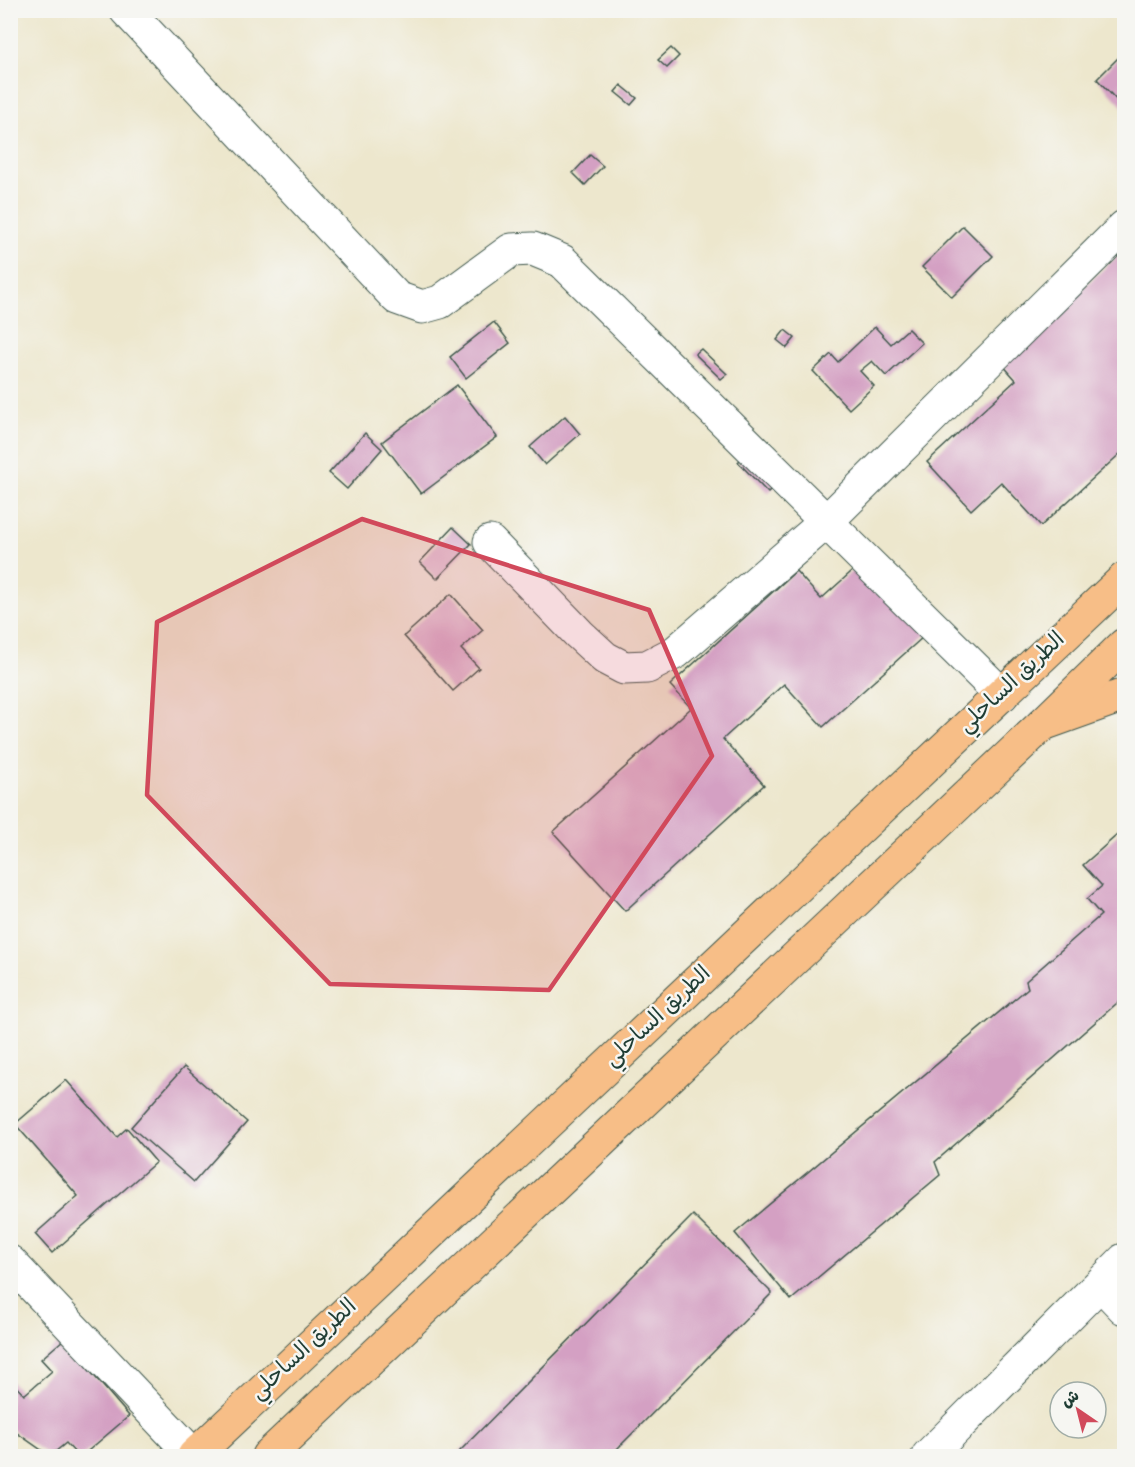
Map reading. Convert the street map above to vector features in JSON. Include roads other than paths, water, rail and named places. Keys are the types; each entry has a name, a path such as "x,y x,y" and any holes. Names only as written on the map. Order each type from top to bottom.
{"main road":[{"name":"الطريق الساحلي","path":"194,1456 1125,579"},
{"path":"268,1456 1125,645"},
{"path":"1043,724 1125,695"}],"street":[{"path":"126,10 397,298 422,307 440,302 511,250 533,249 562,261 1002,694"},
{"path":"490,542 605,658 624,668 647,667 676,652 827,521 1125,227"},
{"path":"928,1456 1125,1260"},
{"path":"10,1262 194,1456"},
{"path":"1101,1284 1125,1308"}]}
